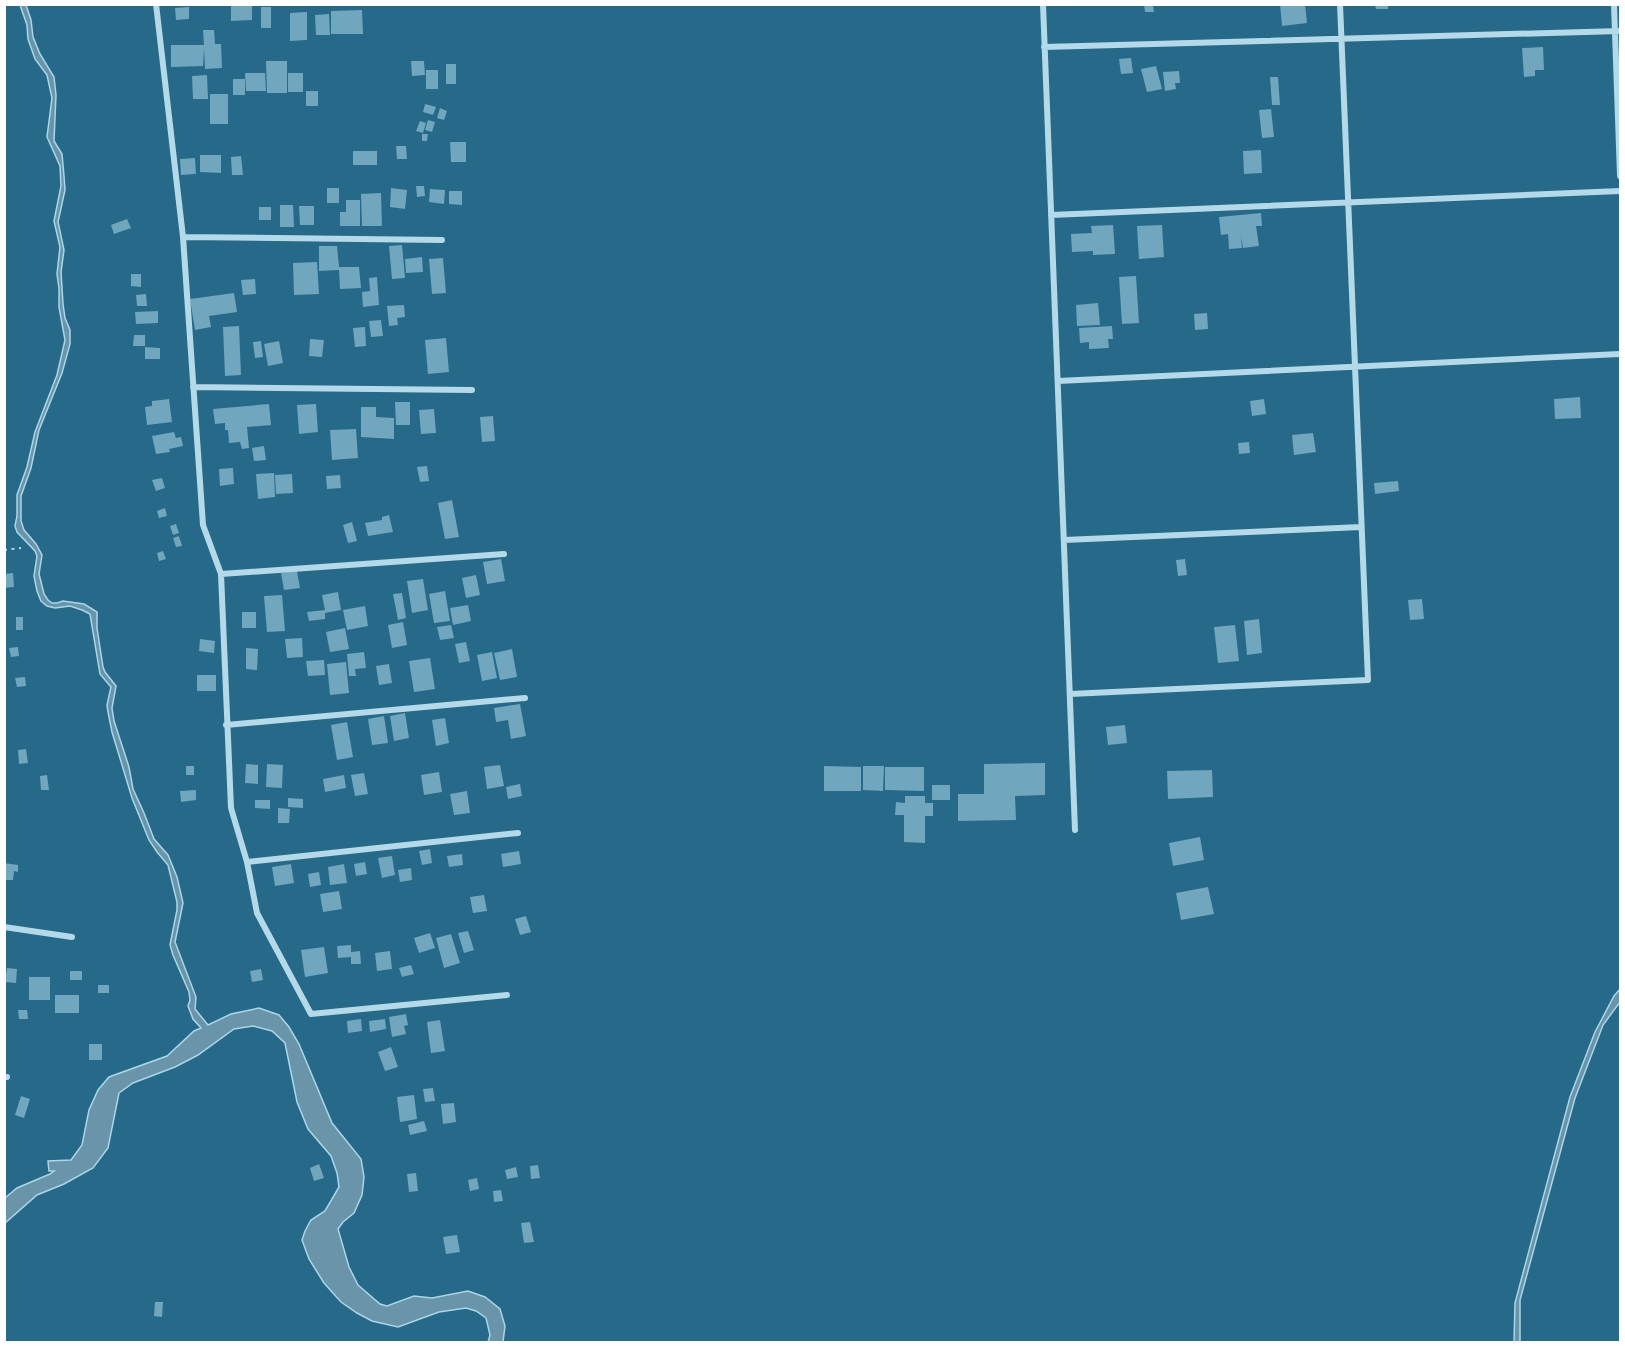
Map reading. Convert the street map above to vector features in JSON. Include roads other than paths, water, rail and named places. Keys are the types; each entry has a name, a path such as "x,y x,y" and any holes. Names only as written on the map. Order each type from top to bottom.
{"street":[{"path":"156,4 183,237 203,525 221,574 231,808 247,862 257,913 311,1014 507,995"},
{"path":"1043,4 1076,830"},
{"path":"1070,694 1368,680 1340,4"},
{"path":"1614,4 1618,31 1620,176"},
{"path":"1044,47 1618,31"},
{"path":"1051,214 1620,191"},
{"path":"183,237 442,240"},
{"path":"1058,381 1620,354"},
{"path":"193,387 472,390"},
{"path":"1064,540 1361,527"},
{"path":"221,574 504,554"},
{"path":"226,724 525,698"},
{"path":"247,862 518,833"},
{"path":"4,927 72,937"}],"water":[{"path":"20,5 26,5 33,37 54,77 56,95 54,141 62,154 65,190 58,222 64,250 61,272 63,304 70,330 70,344 62,373 39,430 31,468 21,496 21,521 24,530 42,555 39,574 44,594 52,603 63,601 84,604 97,612 103,667 116,686 112,708 114,721 129,767 133,789 154,839 168,855 177,877 183,903 175,942 196,997 195,1009 208,1025 231,1014 259,1008 279,1015 299,1044 332,1123 361,1159 364,1177 362,1195 354,1213 338,1229 349,1267 358,1285 380,1304 387,1306 414,1296 432,1298 468,1291 485,1297 500,1309 505,1326 503,1342 488,1342 490,1335 486,1318 466,1308 439,1312 398,1327 372,1321 341,1302 324,1283 309,1259 302,1240 311,1220 325,1211 339,1187 337,1173 331,1156 308,1129 297,1102 285,1043 272,1031 253,1026 234,1029 198,1055 175,1067 133,1083 119,1093 108,1148 93,1168 64,1184 37,1195 5,1223 5,1198 17,1188 54,1171 49,1171 48,1161 71,1160 82,1145 89,1110 98,1090 109,1077 167,1056 194,1031 201,1028 193,1019 188,1006 189,992 170,945 177,902 168,865 149,840 132,798 112,732 107,705 111,687 100,674 90,614 70,606 55,608 47,606 41,601 34,576 37,556 17,532 15,526 17,495 27,467 35,432 57,375 65,340 59,307 57,274 60,247 54,221 61,186 60,166 47,137 52,98 47,75 35,59 28,39 27,25"},
{"path":"1620,989 1620,1002 1603,1025 1575,1098 1520,1300 1520,1342 1514,1342 1515,1303 1570,1097 1595,1032"}]}
